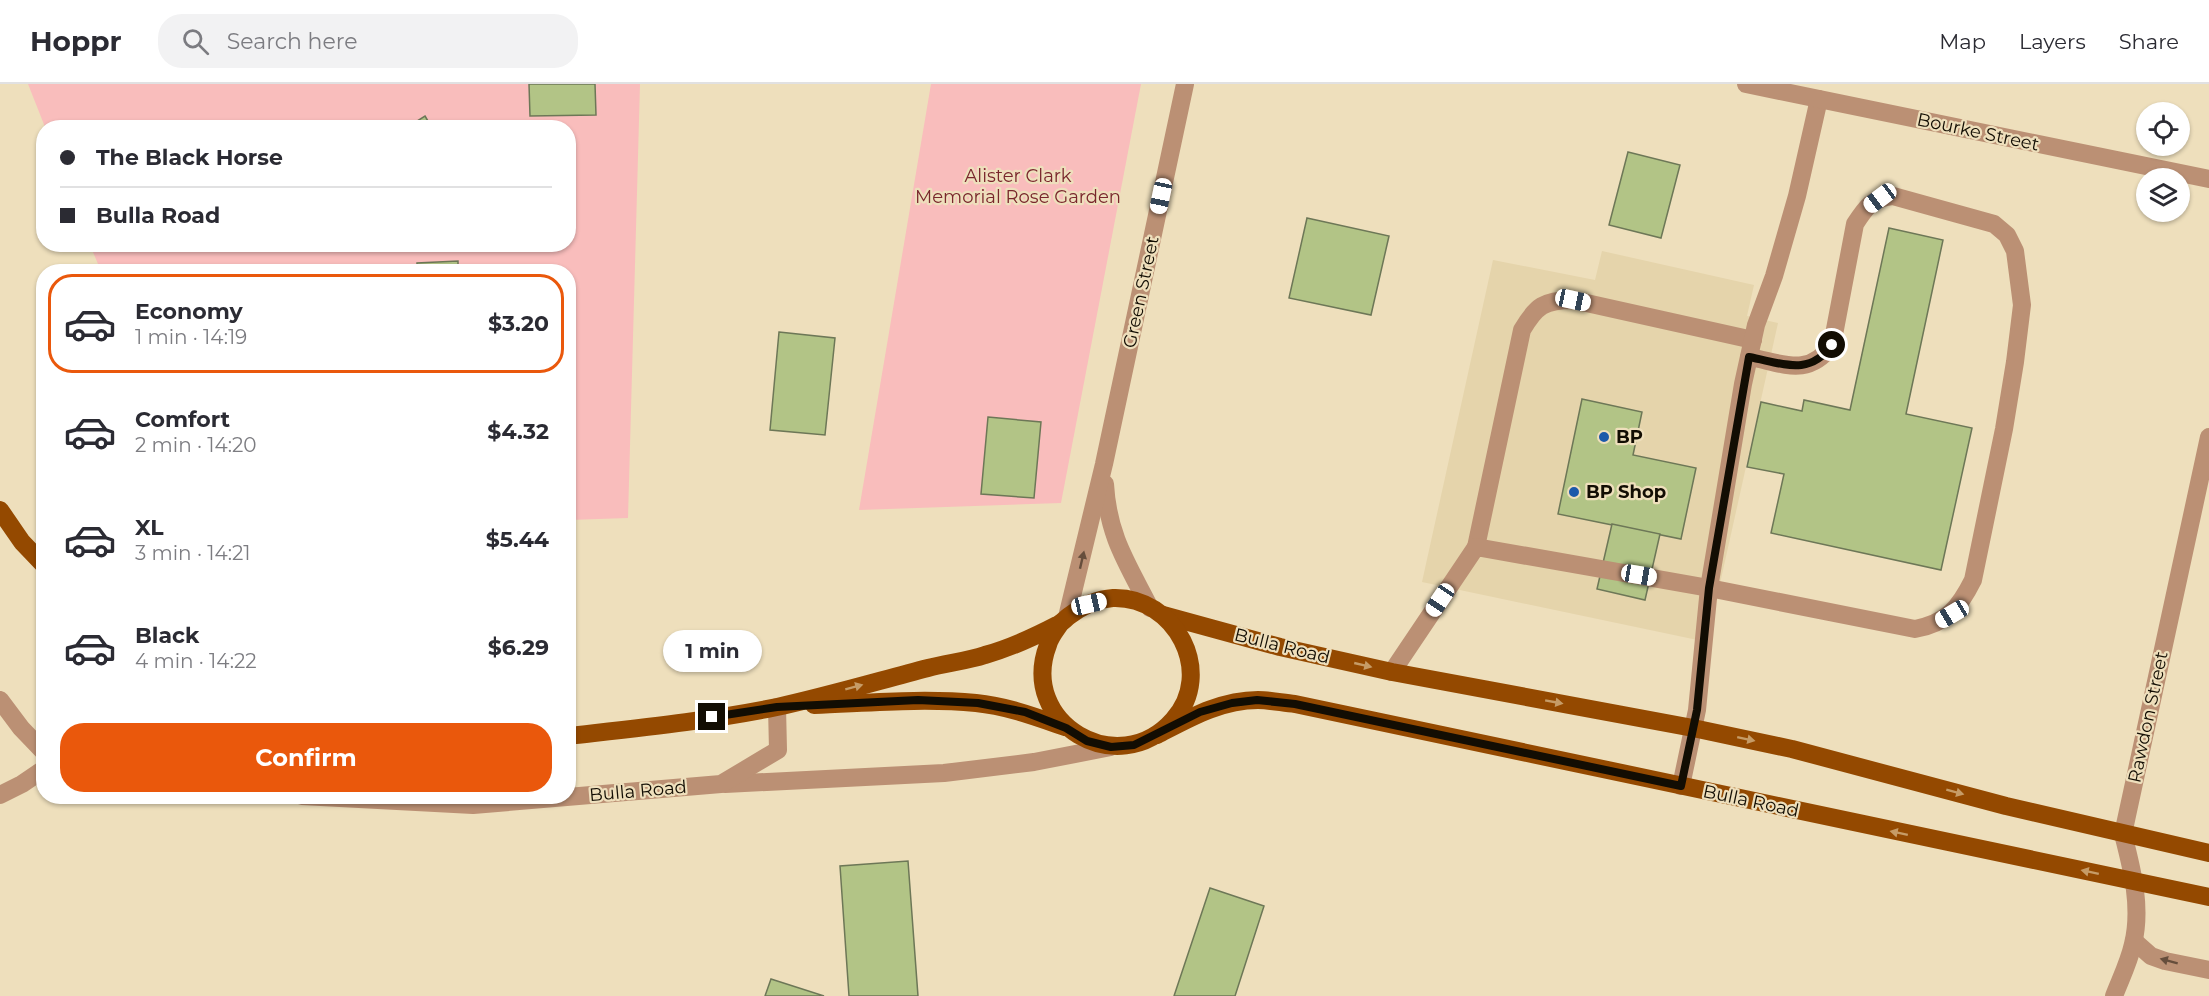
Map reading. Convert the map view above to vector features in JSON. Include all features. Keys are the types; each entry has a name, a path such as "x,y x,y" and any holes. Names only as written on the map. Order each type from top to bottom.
{"main road":[{"path":"0,510 22,542 36,557"},
{"path":"576,735 648,727 777,707 933,666 984,656 1015,645 1064,620 1089,604 1113,598 1138,602 1157,611 1177,629 1188,651 1191,674 1186,698 1175,719 1156,735 1134,745 1111,747 1087,741 1066,728 1025,712 978,703 918,700 777,707"},
{"name":"Bulla Road","path":"1157,611 1280,646 1392,672 1693,728 1855,764 2006,806 2209,853"},
{"path":"1064,620 1048,643 1042,666 1044,688 1052,710 1066,728"},
{"name":"Bulla Road","path":"1156,735 1200,712 1232,703 1257,700 1295,704 2209,897"}],"street":[{"name":"Green Street","path":"1064,620 1104,464 1185,84"},
{"name":"Bourke Street","path":"1746,84 2209,179"},
{"path":"1681,786 1697,710 1709,588 1751,348 1790,224 1819,99"},
{"path":"1392,672 1476,547 1522,330 1530,315 1538,307 1554,300 1573,300 1751,348 1802,367 1813,364 1825,356 1832,345 1855,224 1865,208 1880,198 1893,196 1994,224 2007,235 2015,251 2022,305 2004,429 1973,580 1964,598 1952,614 1931,626 1915,629 1709,588 1476,547"},
{"name":"Rawdon Street","path":"2114,996 2134,941 2135,882 2122,834 2209,437"},
{"name":"Green Street","path":"1104,464 1106,503 1111,529 1120,552 1157,611"},
{"path":"0,700 21,729 36,744"},
{"name":"Bulla Road","path":"576,796 721,784 778,750 777,707"},
{"path":"721,784 944,773 1034,762 1111,747"},
{"path":"0,795 36,774"},
{"name":"Bulla Road","path":"454,804 485,804"},
{"path":"2134,941 2151,956 2209,970"}],"shaded area":[{"name":"BP","path":"1602,251 1754,285 1747,316 1778,323 1707,642 1422,582 1493,260 1595,280"}],"green space":[{"path":"28,84 640,84 628,518 576,520 576,264 98,264 93,252 576,252 576,120 42,120"},
{"name":"Alister Clark Memorial Rose Garden","path":"931,84 1141,84 1061,503 859,510"}],"building":[{"path":"529,84 595,84 596,115 530,116"},
{"path":"1628,152 1680,165 1661,238 1609,225"},
{"path":"1307,218 1389,236 1371,315 1289,298"},
{"path":"1889,228 1943,240 1906,414 1972,428 1941,570 1771,533 1784,474 1747,467 1761,402 1802,411 1804,400 1850,410"},
{"path":"458,261 458,264 417,263"},
{"path":"779,332 835,338 825,435 770,430"},
{"path":"1582,399 1642,412 1633,455 1696,468 1681,539 1558,514"},
{"path":"988,417 1041,422 1034,498 981,494"},
{"path":"1612,524 1660,534 1645,600 1597,589"},
{"path":"908,861 918,996 849,996 840,866"},
{"path":"1210,888 1264,906 1235,996 1174,996"},
{"path":"771,979 824,996 765,996"}],"place":[{"name":"BP","path":"1604,437"},
{"name":"BP Shop","path":"1574,492"}],"route":[{"path":"712,717 777,707 918,700 978,703 1025,712 1066,728 1087,741 1111,747 1134,745 1200,712 1232,703 1257,700 1295,704 1681,786 1697,710 1709,588 1749,357 1802,367 1813,364 1825,356 1832,345"}]}
